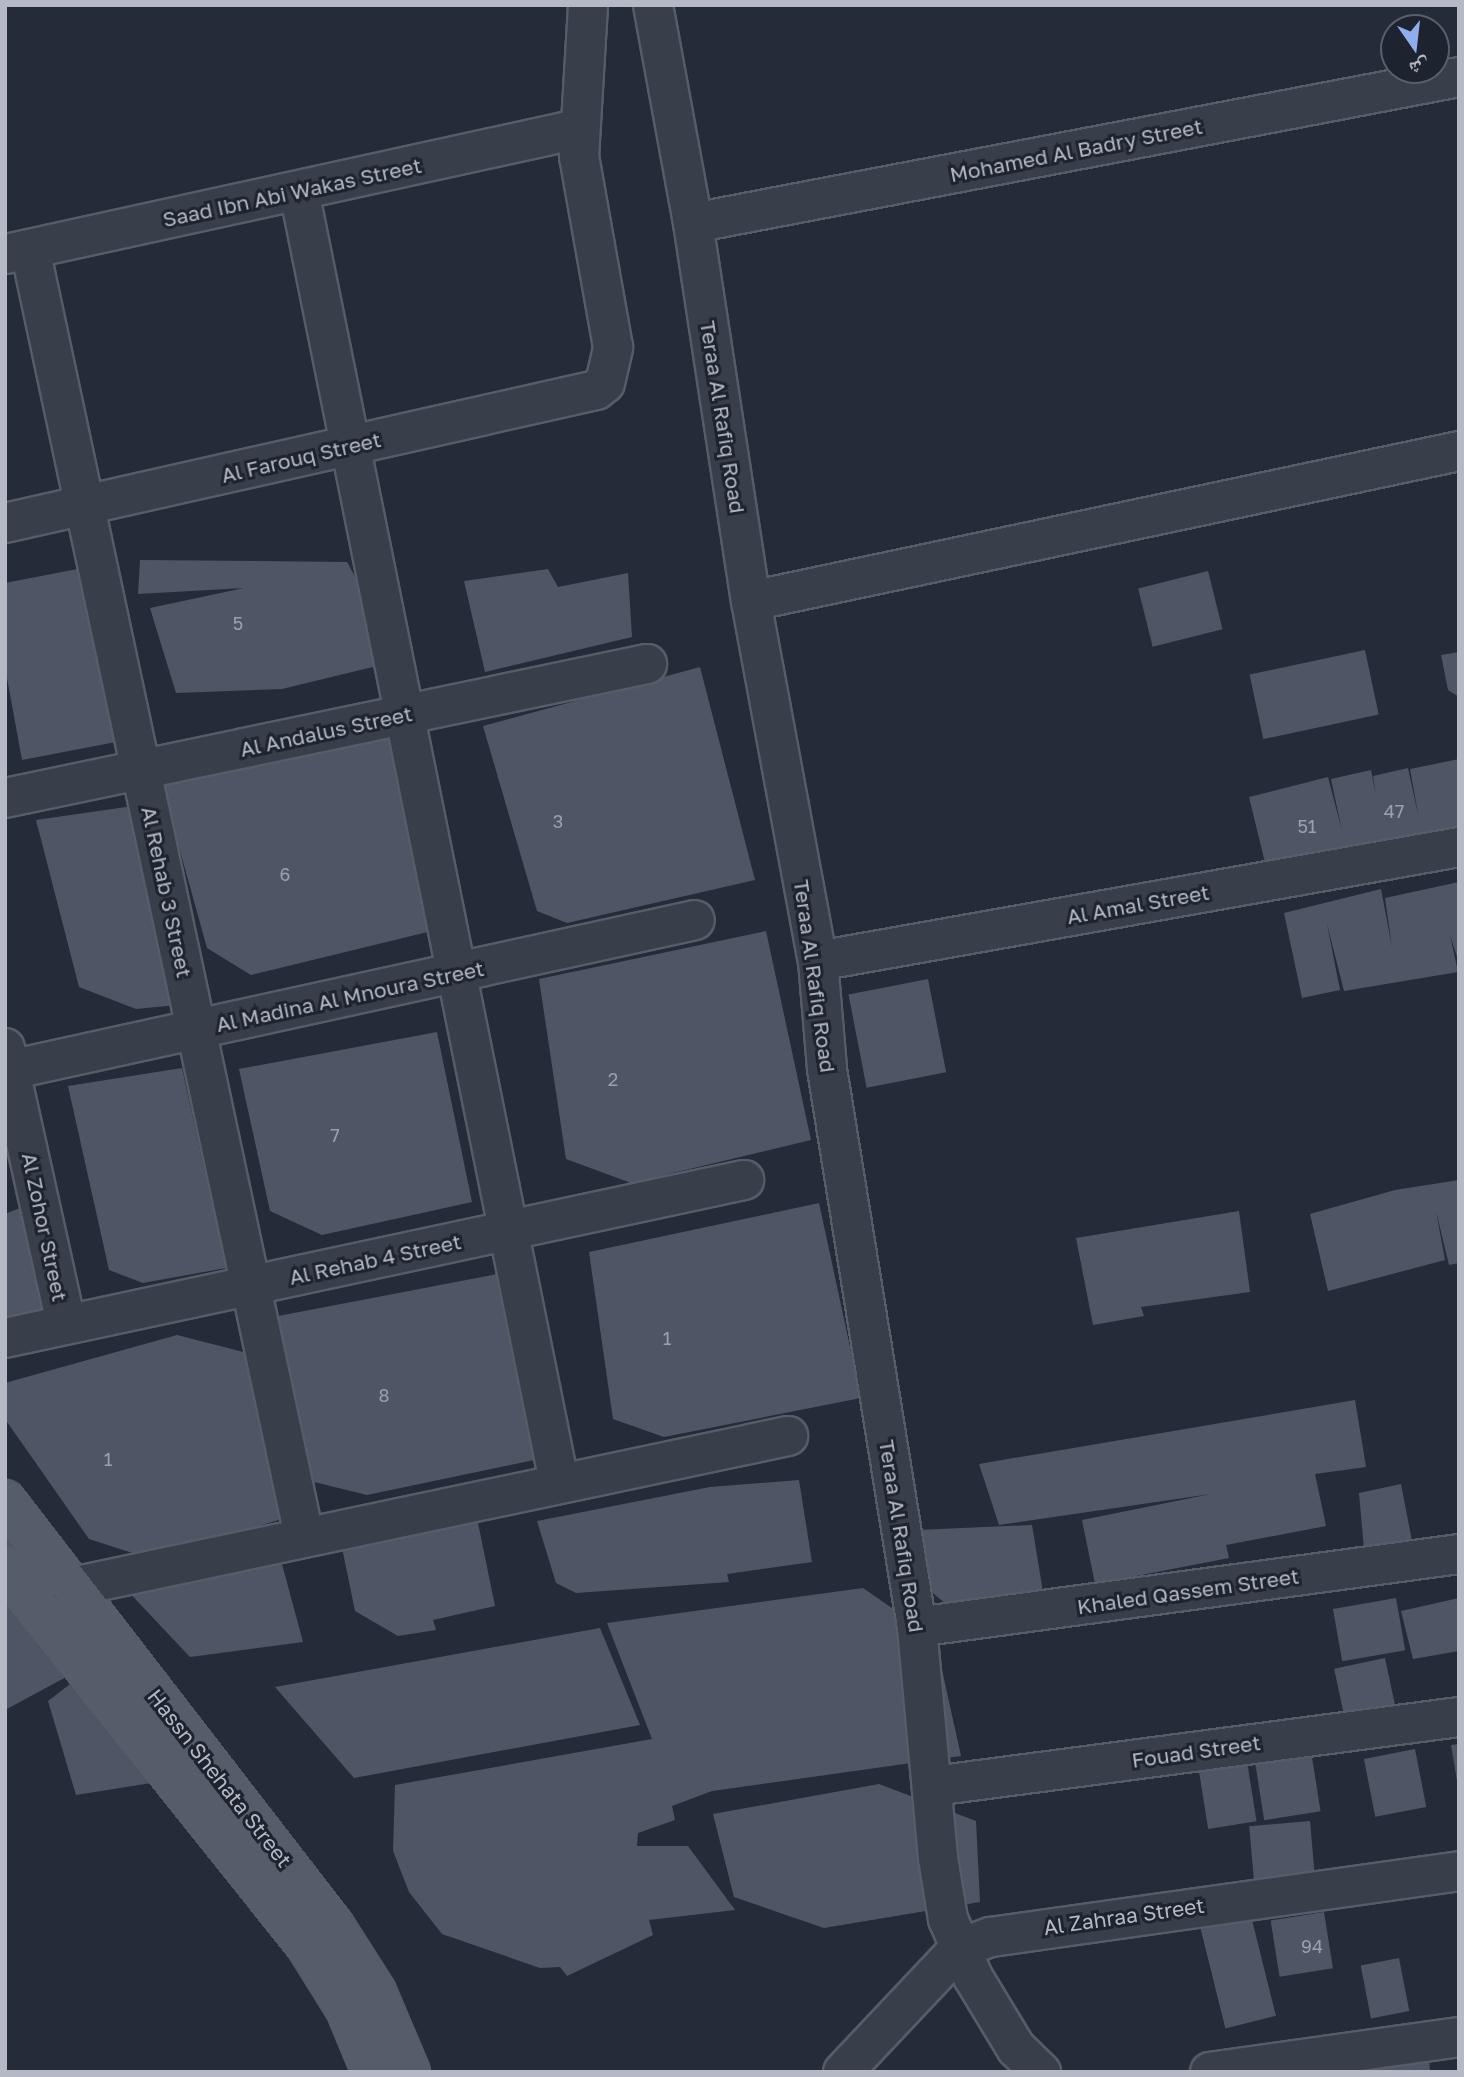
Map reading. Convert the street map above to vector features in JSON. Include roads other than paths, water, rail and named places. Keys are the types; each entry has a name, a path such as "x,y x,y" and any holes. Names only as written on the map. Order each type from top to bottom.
{"main road":[{"name":"Hassn Shehata Street","path":"5,1500 341,1936 376,1992 410,2072"},
{"name":"Hassn Shehata Street","path":"5,1569 306,1945 346,2009 372,2072"}],"street":[{"path":"578,129 589,43 588,5"},
{"name":"Teraa Al Rafiq Road","path":"653,5 693,223 751,601 817,961 827,1069 917,1627 934,1786 938,1858 948,1919 959,1949 1016,2048 1041,2072"},
{"name":"Mohamed Al Badry Street","path":"693,223 1459,77"},
{"name":"Saad Ibn Abi Wakas Street","path":"18,251 578,129"},
{"name":"Al Farouq Street","path":"5,523 596,390 611,371 613,347 578,129"},
{"path":"299,191 559,1482"},
{"name":"Al Rehab 3 Street","path":"18,251 85,505 304,1536"},
{"path":"751,601 1459,451"},
{"name":"Al Andalus Street","path":"5,798 647,664"},
{"name":"Al Amal Street","path":"817,961 1459,847"},
{"name":"Al Madina Al Mnoura Street","path":"7,1063 197,1029 695,920"},
{"name":"Al Zohor Street","path":"7,1063 66,1324"},
{"name":"Al Rehab 4 Street","path":"5,1338 744,1180"},
{"path":"72,1587 559,1482 788,1436"},
{"name":"Khaled Qassem Street","path":"917,1627 1459,1554"},
{"name":"Fouad Street","path":"934,1786 1459,1717"},
{"name":"Al Zahraa Street","path":"843,2072 959,1949 1018,1931 1459,1871"},
{"path":"1210,2072 1459,2038"}]}
